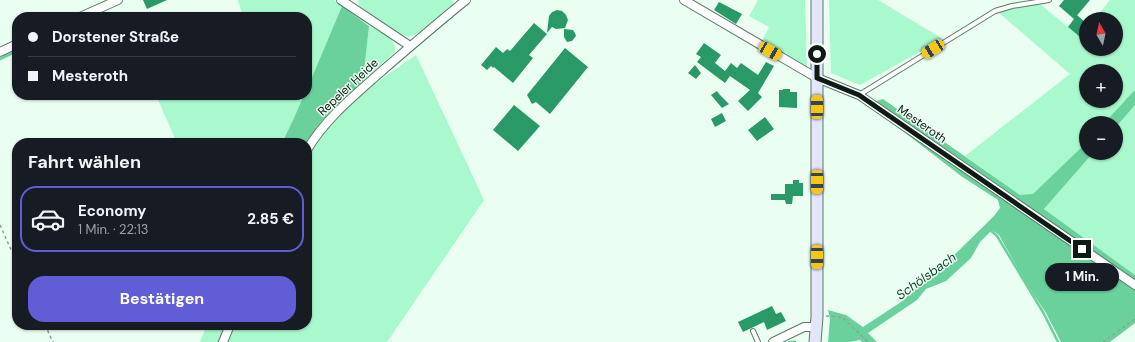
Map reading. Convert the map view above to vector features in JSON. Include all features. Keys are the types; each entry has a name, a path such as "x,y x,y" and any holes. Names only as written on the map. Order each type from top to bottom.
{"main road":[{"path":"816,331 817,0"}],"street":[{"path":"91,12 118,0"},
{"name":"Repeler Heide","path":"312,141 328,120 410,46 466,0"},
{"name":"Mesteroth","path":"684,0 817,78 859,95 1135,285"},
{"path":"344,1 410,46"},
{"path":"0,52 12,46"},
{"path":"773,342 804,327 816,331"},
{"path":"223,342 228,330"}],"lane":[{"path":"859,95 995,11 1012,6 1049,0"},
{"path":"753,331 758,342"}],"path":[{"path":"0,225 12,252"},
{"path":"816,331 830,316 842,316 868,342"},
{"path":"1103,342 1135,319"},
{"path":"47,330 53,342"}],"shaded area":[{"path":"238,0 334,0 342,6 312,77 312,12 242,12"},
{"path":"358,0 452,0 456,5 422,32 408,37 388,28 359,6"},
{"path":"758,0 805,0 807,67 762,41 769,27 749,16"},
{"path":"829,0 878,0 943,39 860,85 831,73"},
{"path":"1110,0 1135,0 1135,90 1123,103 1123,64 1079,64 1079,108 1118,108 1111,116 1079,116 1079,150 1033,195 1020,195 965,156 1070,74 998,12 1028,5 1040,4 1079,36 1079,56 1123,56 1123,12 1101,12"},
{"path":"342,6 369,26 363,81 325,117 310,138 284,138 302,100 312,100 312,77"},
{"path":"369,26 391,39 394,43 395,52 363,81"},
{"path":"416,55 484,200 387,342 228,342 234,330 312,330 312,150 324,130 371,86"},
{"path":"1135,90 1135,105 1123,119 1123,116 1111,116 1118,108 1123,108 1123,103"},
{"path":"883,99 1020,195 1033,194 1079,150 1079,160 1087,160 1044,209 1135,275 1135,323 1110,342 1061,342 1046,313 1026,283 999,235 992,230 980,242 971,258 946,281 926,289 917,300 868,333 877,342 862,342 860,340 850,342 828,342 830,319 828,310 846,315 863,327 904,300 922,281 945,264 994,216 1000,208 998,200 961,176 895,125 876,101"},
{"path":"158,100 302,100 284,138 175,138"},
{"path":"1135,105 1135,275 1044,209 1087,160 1123,160 1123,119"},
{"path":"205,330 226,330 220,342 200,342"}],"building":[{"path":"143,0 167,0 147,9"},
{"path":"1064,0 1090,0 1074,19 1059,6"},
{"path":"719,2 742,14 736,24 714,10"},
{"path":"557,10 562,11 566,15 568,20 565,28 556,29 552,27 547,33 549,16 552,12"},
{"path":"1077,15 1079,17 1079,36 1068,27"},
{"path":"534,23 547,34 529,55 533,58 513,83 494,67 493,68 491,66 487,70 481,65 496,47 503,53 507,49 510,51"},
{"path":"564,29 573,30 575,33 576,36 572,41 567,42 564,37"},
{"path":"704,43 721,55 715,63 725,71 731,63 737,68 741,63 758,75 766,62 774,66 758,93 762,97 748,111 738,101 750,90 730,76 725,83 697,62 701,57 696,54"},
{"path":"565,48 588,67 550,114 536,102 532,104 527,95"},
{"path":"695,65 701,73 696,79 688,73"},
{"path":"790,89 790,92 797,92 797,108 779,107 779,90"},
{"path":"717,91 729,104 722,108 711,95"},
{"path":"514,105 540,126 518,151 493,130"},
{"path":"722,113 726,121 715,127 711,119"},
{"path":"765,117 774,129 757,141 748,130"},
{"path":"793,180 799,180 799,183 803,183 803,196 793,196 792,204 786,204 785,200 771,200 771,194 785,194 785,184 793,184"},
{"path":"772,306 776,314 781,312 786,321 767,330 764,322 743,332 738,322"}],"waterway":[{"path":"0,59 12,53"},
{"name":"Schölsbach","path":"1115,116 1127,100 1135,93"},
{"name":"Schölsbach","path":"1030,200 1047,185 1065,174 1079,159"},
{"name":"Schölsbach","path":"836,342 855,338 916,297 925,287 944,278 969,256 978,240 994,222 1015,212"},
{"path":"988,228 997,236 1044,314 1058,342"},
{"name":"Schölsbach","path":"789,342 795,342"}],"route":[{"path":"817,54 817,78 859,95 1082,249"}]}
